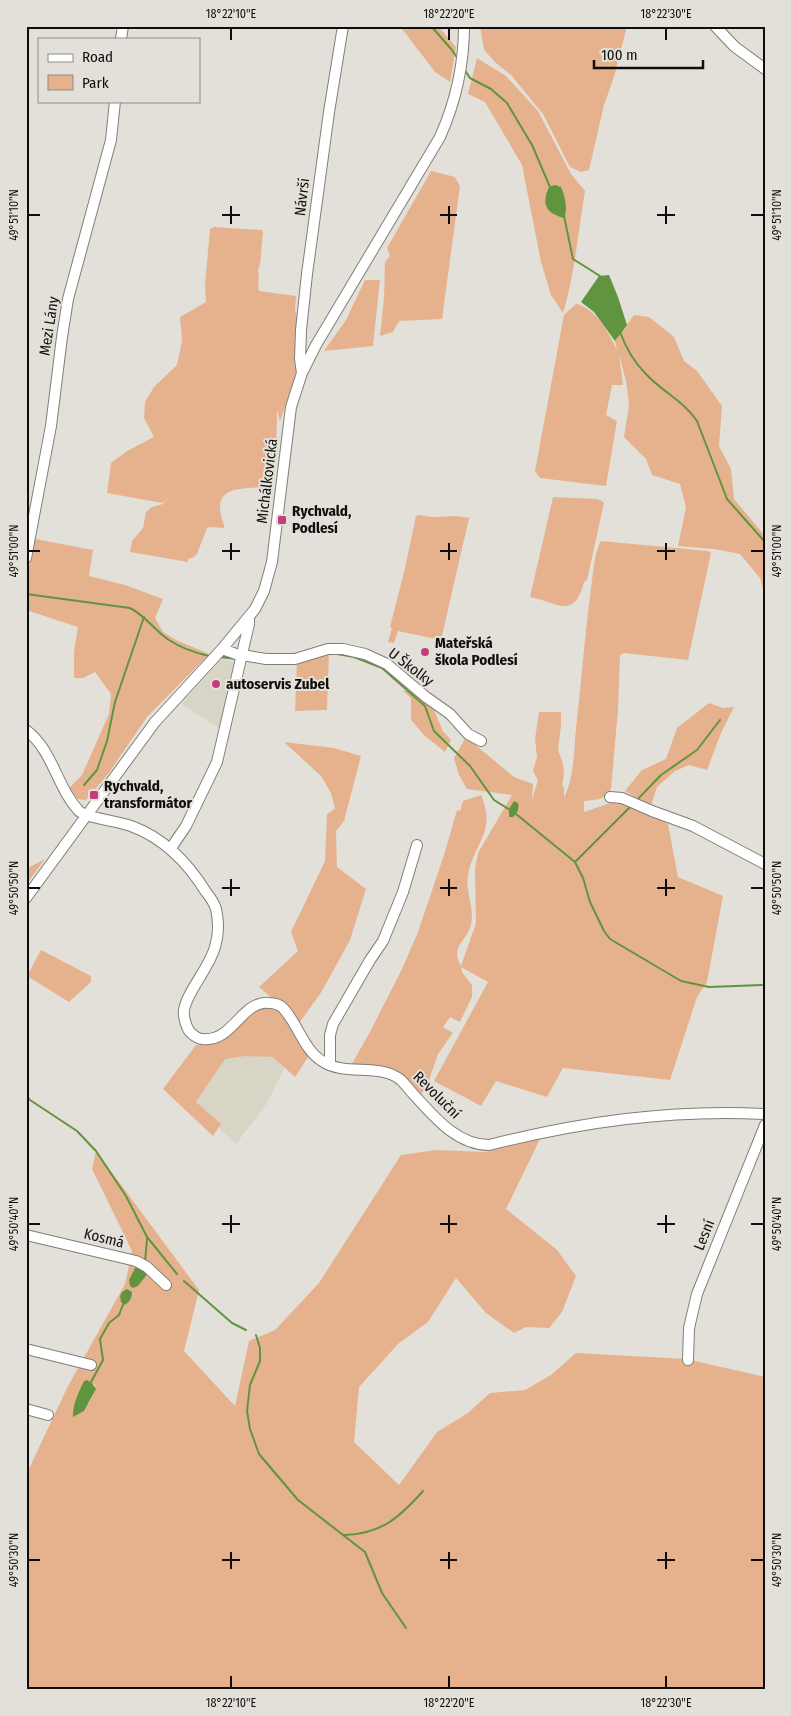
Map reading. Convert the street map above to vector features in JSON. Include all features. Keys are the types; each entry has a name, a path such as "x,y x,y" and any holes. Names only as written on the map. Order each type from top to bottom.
{"street":[{"name":"Návrší","path":"302,373 300,360 301,330 307,274 329,112 343,26"},
{"name":"Michálkovická","path":"26,898 155,722 249,617 264,591 270,570 292,407 302,373 320,339 440,137 453,105 457,88 463,52 464,26"},
{"path":"716,26 735,47 765,69"},
{"name":"Mezi Lány","path":"26,558 51,426 68,299 111,140 115,102"},
{"path":"171,848 186,826 218,762 250,624 249,617"},
{"name":"U Školky","path":"222,649 236,654 266,659 295,659 328,649 343,649 365,654 387,664 426,697 450,714 468,734 481,741"},
{"path":"26,730 43,748 66,793 80,812 86,816"},
{"path":"610,797 622,798 693,826 765,864"},
{"name":"Revoluční","path":"86,816 132,826 171,848 199,881 215,906 219,927 215,947 207,967 187,1000 183,1011 190,1032 198,1038 209,1040 220,1036 250,1008 264,1002 275,1004 282,1007 322,1062 342,1069 385,1072 400,1079 442,1124 463,1140 478,1145 489,1145 569,1126 617,1119 667,1114 729,1112 765,1114"},
{"path":"330,1065 330,1035 333,1024 370,960 383,942 403,892 417,846"},
{"name":"Lesní","path":"688,1360 689,1328 697,1294 765,1125"},
{"name":"Kosmá","path":"26,1235 136,1261 148,1267 166,1286"},
{"path":"26,1349 91,1365"},
{"path":"26,1409 48,1415"}],"shaded area":[{"path":"555,185 561,187 564,194 566,207 564,218 549,211 545,203 549,187"},
{"path":"609,275 627,325 615,341 594,312 581,302 599,276"},
{"path":"222,659 238,664 221,729 181,704"},
{"path":"514,801 518,803 518,811 513,817 509,817 509,809"},
{"path":"204,1050 289,1059 267,1103 236,1144 189,1100"},
{"path":"136,1266 148,1273 138,1286 133,1288 130,1286 129,1280"},
{"path":"127,1289 132,1292 132,1296 124,1305 121,1302 120,1296"},
{"path":"87,1380 96,1389 84,1411 73,1417 76,1399 84,1381"}],"green space":[{"path":"395,26 438,26 456,47 450,82 435,72 403,30"},
{"path":"480,26 627,26 614,77 604,105 589,170 581,172 570,167 543,114 511,75 484,50"},
{"path":"477,58 506,76 538,111 571,174 585,191 573,268 563,313 551,295 541,262 522,165 485,102 468,94"},
{"path":"431,171 455,177 460,186 442,319 400,321 393,332 380,336 385,262 390,256 387,248"},
{"path":"214,227 262,230 258,270 259,291 296,296 295,311 299,321 297,371 280,421 277,410 273,485 233,490 226,494 221,500 220,510 224,528 207,528 197,554 188,559 188,562 130,552 132,541 143,528 146,512 152,507 163,504 170,495 163,503 107,493 111,463 127,451 154,437 144,418 145,402 154,387 177,365 182,341 180,317 206,302 205,285 210,229"},
{"path":"365,280 380,280 373,346 324,351 346,320"},
{"path":"576,304 589,310 601,322 617,350 615,341 634,315 649,317 674,337 684,361 697,371 722,406 719,446 731,469 734,499 765,536 765,596 760,578 740,554 714,549 678,546 686,507 680,484 652,475 646,459 624,437 629,405 626,381 619,354 623,385 612,385 606,415 617,421 606,486 540,478 535,471 564,315"},
{"path":"553,497 597,499 604,503 587,580 584,582 575,602 563,606 530,597"},
{"path":"416,516 469,518 441,640 398,631 394,643 388,642"},
{"path":"35,539 93,550 89,576 125,585 163,599 155,618 163,632 176,640 209,654 147,717 108,774 86,800 77,799 69,788 82,775 109,714 111,694 95,672 83,678 74,678 74,652 78,627 26,610 26,580"},
{"path":"601,541 708,551 711,553 688,660 624,653 620,655 618,710 611,789 603,798 584,801 584,812 616,801 651,814 668,824 678,877 723,896 707,982 697,997 670,1080 563,1068 547,1097 496,1081 481,1106 434,1081 488,982 461,967 462,972 472,985 472,997 460,1022 450,1017 443,1027 453,1033 438,1054 426,1089 420,1094 407,1081 352,1064 402,969 418,932 457,810 460,811 463,801 481,795 487,819 486,828 468,875 467,881 472,919 469,931 460,944 457,953 461,966 476,923 475,869 478,853 512,795 467,789 459,775 454,758 466,737 514,777 533,784 532,800 538,780 533,771 537,757 535,739 539,712 561,712 558,750 563,764 562,786 564,787 564,797 568,790 574,760 593,571"},
{"path":"329,651 327,710 295,711 297,662"},
{"path":"412,690 434,710 443,731 451,740 445,752 424,735 411,720 411,698 403,691"},
{"path":"709,703 723,708 734,707 721,733 707,770 689,765 675,771 657,787 651,806 625,791 642,770 666,759 677,728"},
{"path":"284,742 334,748 361,756 344,821 336,831 337,867 366,889 350,940 322,991 300,1022 284,1002 272,998 259,987 298,951 291,932 325,861 327,814 335,809 331,793 321,776"},
{"path":"45,859 26,885 26,869"},
{"path":"41,950 91,976 91,982 69,1002 27,976"},
{"path":"263,1006 272,1006 279,1011 310,1054 295,1077 273,1057 245,1056 225,1059 196,1102 221,1124 213,1136 163,1089 196,1045 215,1043 252,1012"},
{"path":"540,1139 506,1209 557,1250 576,1276 562,1312 549,1328 526,1327 514,1333 486,1313 456,1278 428,1322 398,1344 359,1387 354,1442 399,1485 437,1432 468,1413 490,1393 525,1390 551,1375 576,1353 686,1359 765,1377 765,1690 26,1690 26,1475 68,1386 125,1284 132,1251 92,1169 96,1151 199,1290 184,1351 235,1406 249,1341 275,1330 319,1283 401,1155 436,1150 485,1152","holes":["87,1380 95,1385 93,1395 84,1411 73,1409 82,1385"]}],"waterway":[{"path":"431,26 458,59"},
{"path":"464,69 470,78 491,89 507,103 532,145 550,187"},
{"path":"564,216 573,259 600,276"},
{"path":"620,332 637,364 651,379 686,408 697,421 727,499 765,542"},
{"path":"26,594 130,608 174,643 209,656"},
{"path":"84,785 97,770 107,741 115,702 144,617"},
{"path":"337,654 354,657 382,668 425,706 434,731 470,766 494,800 510,810"},
{"path":"219,657 237,659"},
{"path":"286,664 296,663"},
{"path":"636,801 661,775 697,750 720,720"},
{"path":"575,862 631,806"},
{"path":"516,814 575,862 583,878 590,902 610,939 681,981 709,987 762,985"},
{"path":"26,1096 77,1131 96,1151 126,1196 147,1237 177,1274"},
{"path":"145,1262 147,1239"},
{"path":"184,1281 232,1323 246,1330"},
{"path":"91,1382 103,1360 100,1339 109,1323 119,1315 124,1302"},
{"path":"256,1335 260,1348 260,1361 250,1385 247,1411 250,1429 259,1454 298,1500 365,1552 382,1593 406,1628"},
{"path":"344,1535 369,1532 388,1523 406,1509 423,1491"}],"place":[{"name":"Rychvald, Podlesí","path":"282,520"},
{"name":"Mateřská škola Podlesí","path":"425,652"},
{"name":"autoservis Zubel","path":"216,684"},
{"name":"Rychvald, transformátor","path":"94,795"}]}
